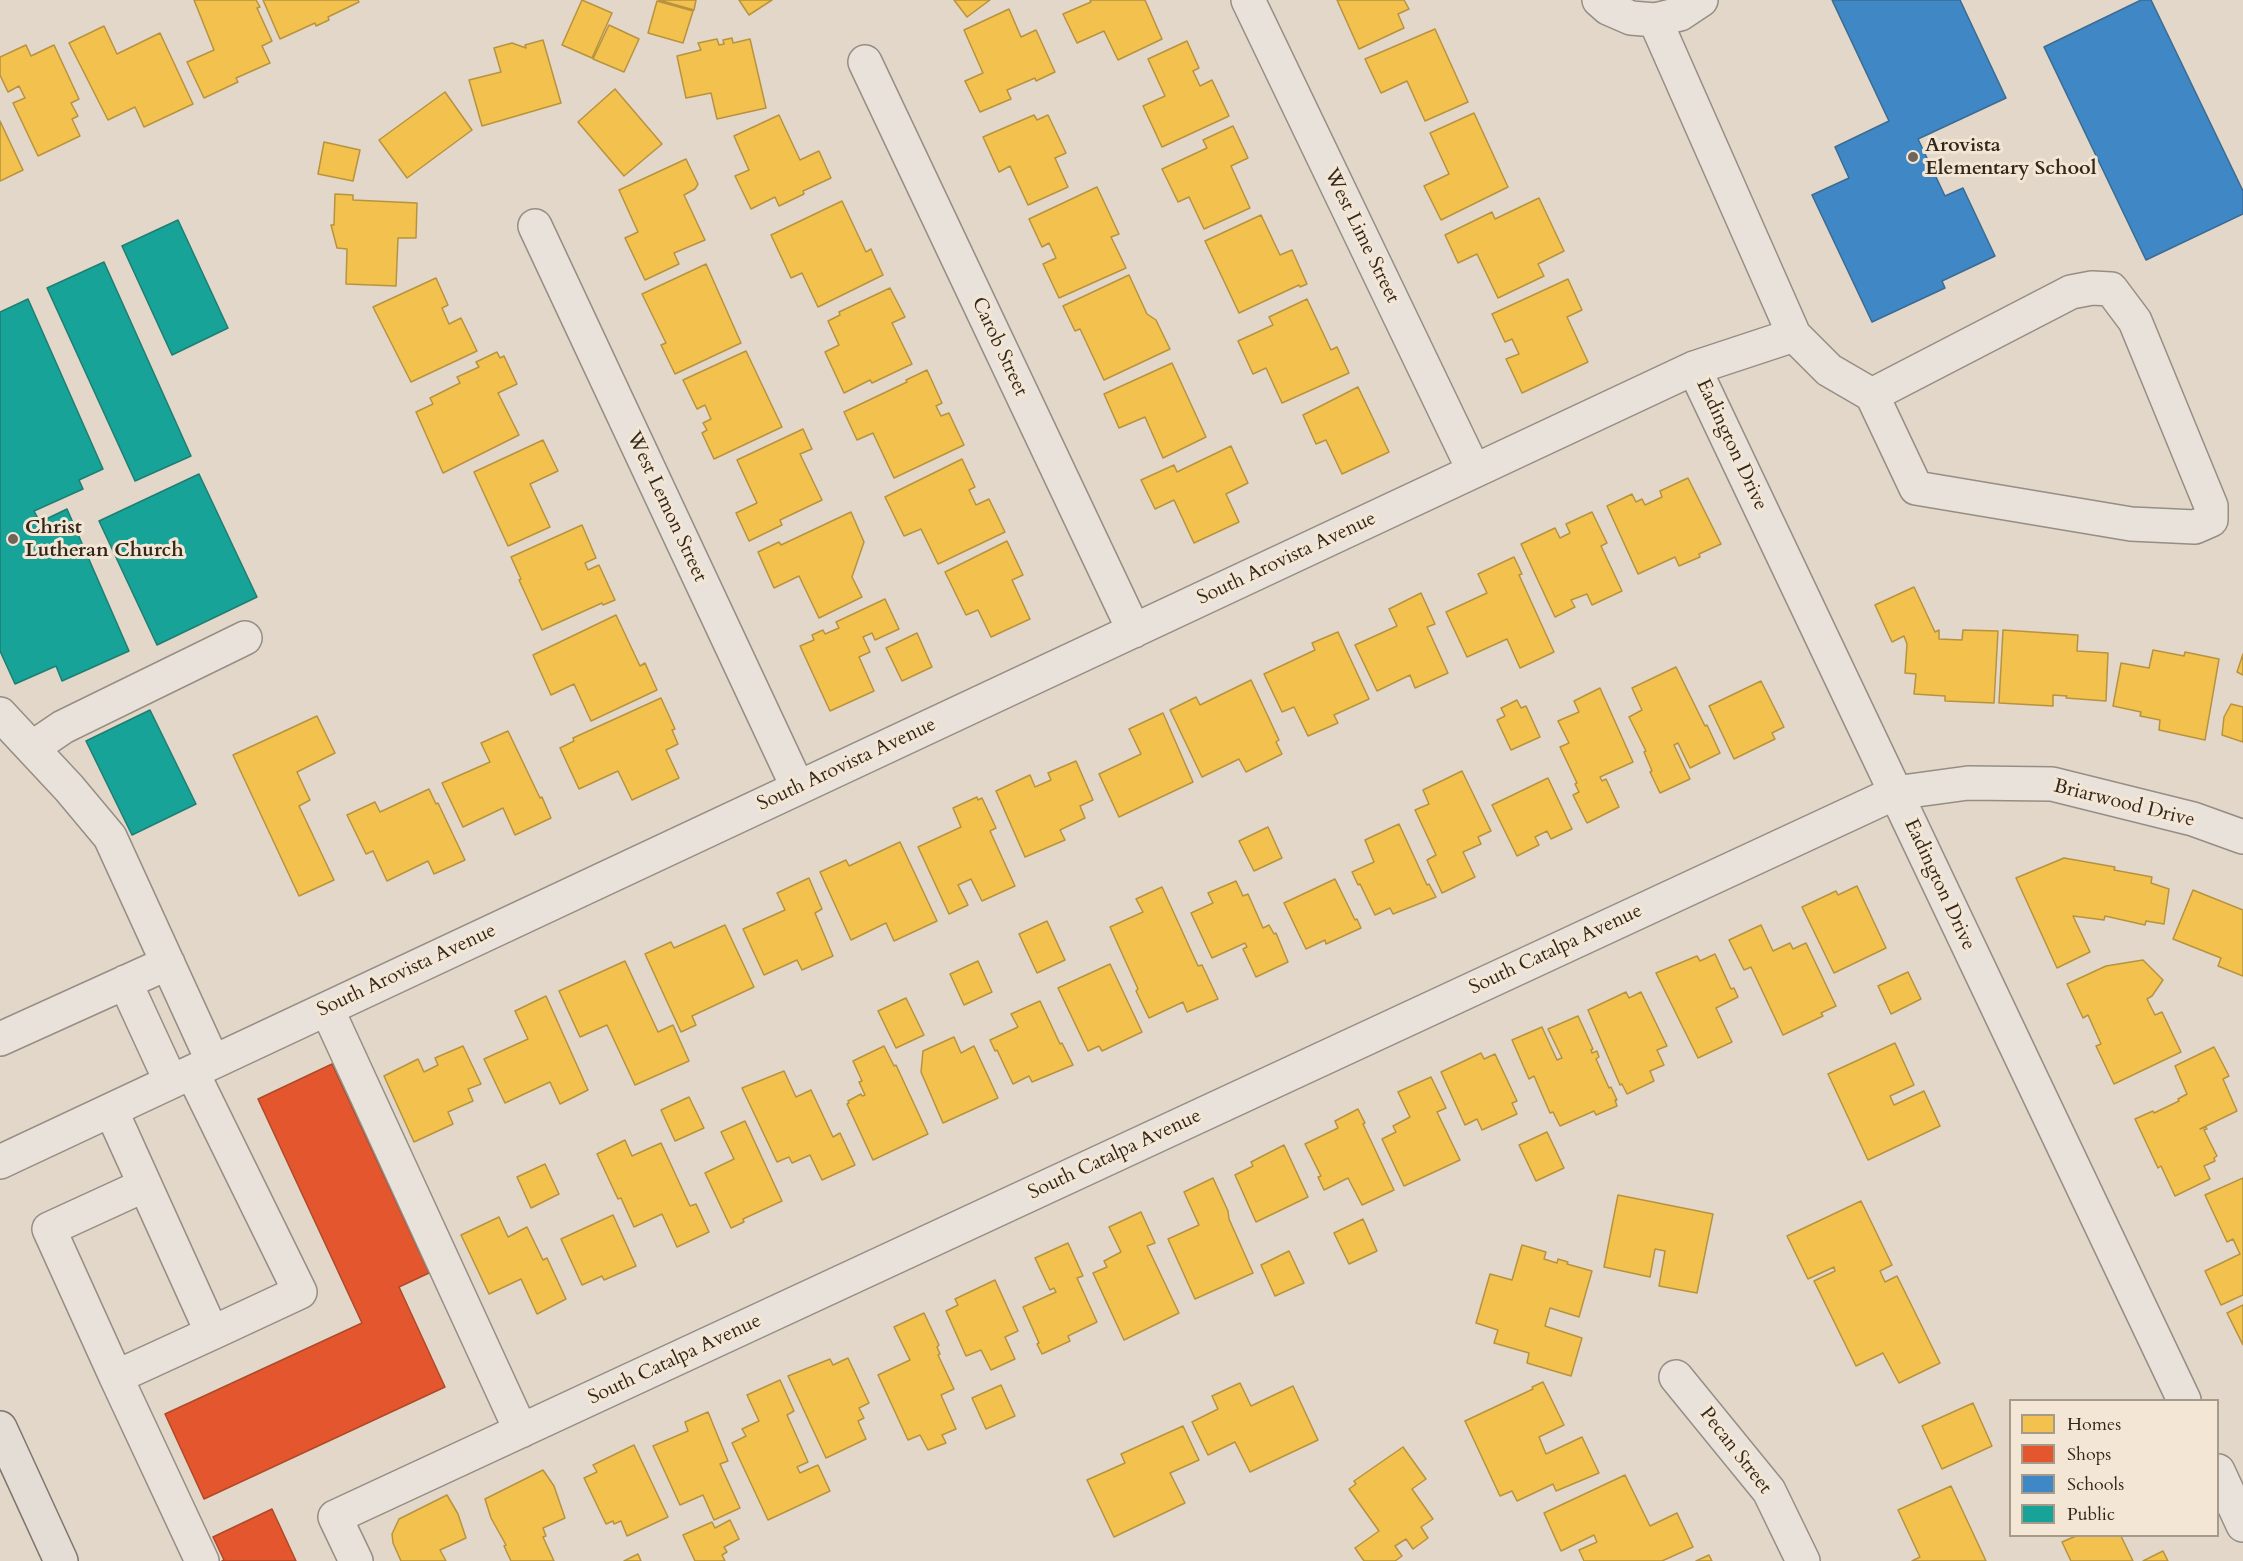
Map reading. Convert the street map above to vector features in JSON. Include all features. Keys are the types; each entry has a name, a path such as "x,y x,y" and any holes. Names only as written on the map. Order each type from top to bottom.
{"main road":[{"path":"0,1428 61,1561"}],"street":[{"name":"West Lime Street","path":"1248,0 1474,471"},
{"path":"1599,0 1608,8 1630,18 1655,20 1680,14 1701,0"},
{"path":"1655,20 1794,335 1829,370 1872,395 1916,488 2131,524 2195,527 2211,520 2211,506 2135,321 2111,289 2092,288 2071,292 1872,395"},
{"name":"Carob Street","path":"865,62 1134,631"},
{"name":"West Lemon Street","path":"535,226 798,788"},
{"name":"South Arovista Avenue","path":"0,1162 1694,368 1794,335"},
{"name":"Eadington Drive","path":"1694,368 2183,1399"},
{"path":"32,748 63,727 245,638"},
{"path":"0,714 69,788 110,837 168,963 192,1072"},
{"name":"Briarwood Drive","path":"1895,792 1968,783 2052,784 2193,819 2243,837"},
{"name":"South Catalpa Avenue","path":"356,1561 335,1517 1895,792"},
{"path":"0,1039 168,963"},
{"path":"116,1377 300,1292 192,1072 125,982"},
{"path":"327,1009 521,1431"},
{"path":"111,1110 212,1333"},
{"path":"145,1185 49,1229 202,1561"},
{"name":"Pecan Street","path":"1676,1377 1769,1491 1803,1561"},
{"path":"2219,1475 2243,1525"}],"building: Homes":[{"path":"194,0 256,0 260,7 257,8 272,41 262,46 270,63 236,78 238,82 204,98 187,62 214,50"},
{"path":"263,0 358,0 359,2 328,17 329,20 316,26 315,23 280,39"},
{"path":"582,0 612,13 592,58 562,45"},
{"path":"659,0 696,0 694,10"},
{"path":"739,0 772,0 749,15"},
{"path":"954,0 990,0 967,17"},
{"path":"1090,0 1145,0 1162,39 1118,60 1104,31 1077,43 1063,14 1091,2"},
{"path":"1337,0 1404,0 1409,9 1398,14 1404,28 1359,49"},
{"path":"657,1 693,11 683,43 648,33"},
{"path":"1009,9 1021,37 1036,30 1055,72 1007,90 1011,99 980,112 965,81 983,73 964,30"},
{"path":"609,25 639,39 624,72 593,59"},
{"path":"104,26 117,54 160,33 193,104 144,127 135,107 108,120 69,43"},
{"path":"1435,29 1468,102 1425,121 1407,81 1381,93 1365,59"},
{"path":"732,38 733,43 750,39 766,108 717,119 711,93 686,98 677,56 701,50 698,43 717,39 719,45 724,44 723,40"},
{"path":"543,40 561,103 482,126 469,80 501,72 494,48 512,43 526,48 525,45"},
{"path":"1187,41 1199,68 1193,71 1200,86 1212,80 1229,116 1162,147 1143,106 1165,96 1148,59"},
{"path":"26,45 31,56 54,45 79,99 71,103 78,116 72,119 80,136 38,156 13,103 25,98 19,86 8,92 0,75 0,57"},
{"path":"615,89 662,144 624,176 578,122"},
{"path":"445,92 472,130 407,178 379,140"},
{"path":"1474,113 1508,187 1441,220 1424,186 1449,174 1430,133"},
{"path":"779,115 800,160 819,151 831,178 803,191 804,194 779,206 775,197 751,209 735,176 749,170 734,136"},
{"path":"1034,115 1037,120 1048,115 1066,153 1055,158 1068,187 1028,205 1010,166 999,172 983,137"},
{"path":"0,121 23,170 0,181"},
{"path":"1233,126 1248,158 1231,166 1250,208 1204,229 1189,197 1178,202 1162,169 1207,148 1203,140"},
{"path":"324,142 360,150 353,181 318,174"},
{"path":"686,159 698,184 695,189 684,195 705,240 674,253 679,264 645,280 625,238 638,232 619,190"},
{"path":"1097,187 1119,234 1111,237 1126,268 1059,298 1043,264 1056,258 1049,243 1042,247 1029,219"},
{"path":"335,194 353,195 353,200 417,203 416,238 398,238 396,286 346,284 347,249 337,248 331,225 334,225"},
{"path":"1539,198 1564,251 1538,264 1544,276 1498,298 1477,254 1458,263 1445,235 1492,212 1495,219"},
{"path":"842,201 866,252 871,249 883,275 818,307 802,273 791,278 771,235"},
{"path":"1261,215 1280,255 1292,250 1307,284 1300,287 1299,285 1239,313 1205,241"},
{"path":"706,264 741,343 675,374 661,345 666,343 642,294"},
{"path":"1129,275 1147,314 1156,320 1170,349 1104,380 1080,329 1075,331 1063,306"},
{"path":"436,278 448,305 442,308 449,324 461,318 477,351 411,382 373,307"},
{"path":"1568,279 1582,310 1567,317 1588,362 1522,393 1506,359 1519,354 1512,339 1505,342 1492,314"},
{"path":"890,288 905,317 892,323 912,364 844,393 825,352 839,345 828,321 840,315 839,312"},
{"path":"1307,299 1331,350 1337,347 1349,373 1282,403 1266,368 1253,374 1238,341 1273,325 1269,317"},
{"path":"746,351 782,427 714,459 702,433 707,430 703,423 711,419 705,405 697,409 683,380"},
{"path":"497,352 500,358 504,356 517,384 498,393 519,435 443,473 416,412 433,404 430,398 460,383 457,377 479,367 476,362"},
{"path":"1172,363 1206,437 1163,458 1145,417 1119,428 1104,394"},
{"path":"927,370 942,403 936,406 941,416 949,413 964,445 894,478 873,433 857,440 844,412"},
{"path":"1358,387 1389,452 1342,474 1326,440 1316,444 1303,415"},
{"path":"803,429 812,449 800,454 822,500 780,520 782,525 749,541 736,513 757,503 737,460"},
{"path":"543,440 558,471 530,484 550,527 508,546 474,472"},
{"path":"1231,446 1248,483 1226,494 1239,522 1194,543 1174,500 1155,509 1141,480 1174,465 1177,472"},
{"path":"962,459 975,487 969,490 976,505 989,499 1005,532 938,564 921,529 904,536 885,497"},
{"path":"1688,478 1721,544 1679,566 1675,557 1638,574 1607,506 1632,494 1636,502 1642,499 1645,505 1662,497 1660,491"},
{"path":"851,512 864,542 852,577 862,597 819,618 799,576 774,588 758,552 779,542 781,545"},
{"path":"1592,512 1607,543 1601,546 1622,591 1592,605 1587,594 1571,600 1575,607 1555,617 1521,544 1555,528 1560,538 1570,533 1566,524"},
{"path":"582,525 596,558 585,563 588,570 599,565 615,600 603,605 602,603 542,630 511,557"},
{"path":"1007,541 1023,575 1012,580 1030,619 991,637 978,610 966,615 945,572"},
{"path":"1514,557 1522,574 1519,575 1554,652 1520,668 1507,639 1467,657 1446,612 1487,593 1478,574"},
{"path":"1914,587 1935,632 1939,630 1939,639 1962,640 1963,630 1998,631 1994,703 1945,701 1945,696 1914,694 1916,674 1905,673 1907,644 1904,636 1892,642 1875,605"},
{"path":"1421,593 1435,624 1427,627 1448,673 1415,688 1410,675 1377,691 1355,645 1397,626 1389,609"},
{"path":"885,599 899,629 875,640 872,633 863,637 870,652 859,657 874,691 830,711 800,646 814,640 812,635 823,630 825,634 839,628 836,622"},
{"path":"616,615 640,666 645,663 657,690 591,721 574,684 551,695 533,655"},
{"path":"2003,630 2078,635 2077,651 2108,653 2106,701 2053,695 2053,706 1999,703"},
{"path":"1338,632 1369,699 1334,715 1338,723 1308,736 1294,707 1282,712 1264,674 1315,650 1312,643"},
{"path":"917,633 932,667 902,681 886,648"},
{"path":"2153,650 2184,656 2185,652 2219,659 2205,740 2159,730 2160,720 2140,716 2141,712 2113,706 2121,663 2149,668"},
{"path":"2243,654 2243,675 2237,672"},
{"path":"1676,667 1720,753 1690,768 1678,743 1674,745 1690,779 1660,793 1650,772 1652,771 1644,752 1646,751 1629,717 1642,710 1632,688"},
{"path":"1251,680 1279,740 1276,742 1282,754 1246,772 1239,759 1202,777 1170,710 1196,697 1200,705"},
{"path":"1761,681 1784,727 1772,733 1775,739 1734,759 1709,706"},
{"path":"1600,688 1633,762 1600,777 1602,781 1606,779 1619,807 1587,823 1573,795 1579,792 1560,747 1569,743 1558,721 1579,712 1574,701"},
{"path":"661,698 675,729 672,730 678,744 666,750 679,778 632,800 618,771 579,789 560,748 574,741 573,738"},
{"path":"1517,700 1521,708 1526,706 1540,737 1511,750 1497,720 1505,716 1501,708"},
{"path":"2231,704 2243,707 2243,742 2222,735 2224,717"},
{"path":"1163,713 1193,782 1119,817 1099,774 1141,754 1129,729"},
{"path":"317,716 335,753 297,772 310,800 299,806 334,880 299,896 233,755"},
{"path":"508,731 551,818 515,835 503,808 463,827 442,783 490,762 481,743"},
{"path":"1076,761 1093,800 1080,806 1085,818 1060,830 1065,840 1025,857 996,791 1030,775 1035,787 1051,780 1048,773"},
{"path":"1462,771 1491,831 1478,837 1481,844 1463,852 1475,877 1442,893 1427,860 1436,855 1415,810 1429,804 1423,790"},
{"path":"1548,778 1572,829 1551,839 1547,831 1535,837 1539,845 1517,856 1492,805"},
{"path":"429,789 465,860 434,874 428,861 387,881 373,851 366,854 347,815 375,802 380,812"},
{"path":"977,797 978,800 982,798 996,828 990,831 1015,886 982,901 971,879 958,885 968,905 949,914 918,847 961,827 953,808"},
{"path":"1399,824 1427,885 1429,884 1436,897 1393,914 1390,908 1375,915 1352,872 1374,862 1365,840"},
{"path":"1268,827 1282,858 1254,871 1239,841"},
{"path":"900,842 937,921 894,941 886,923 851,940 820,872 846,860 849,866"},
{"path":"2064,858 2115,867 2114,870 2152,877 2151,883 2169,889 2164,924 2146,921 2145,925 2105,916 2104,920 2073,916 2090,952 2057,968 2016,878"},
{"path":"809,878 822,909 815,913 833,956 802,970 797,960 764,975 743,929 785,910 777,893"},
{"path":"1335,879 1361,928 1326,944 1325,940 1306,949 1284,903"},
{"path":"1236,881 1243,896 1248,894 1263,928 1269,925 1274,934 1276,933 1288,962 1256,977 1243,949 1247,947 1245,943 1212,958 1191,913 1213,903 1208,893"},
{"path":"1857,886 1886,948 1834,973 1802,907 1836,891 1838,895"},
{"path":"1162,887 1198,966 1202,965 1218,999 1187,1012 1183,1002 1149,1018 1110,927 1143,912 1136,899"},
{"path":"2193,890 2243,910 2243,976 2218,966 2221,958 2173,939"},
{"path":"1047,921 1065,960 1037,973 1019,934"},
{"path":"725,925 754,987 692,1016 696,1025 681,1032 645,954 671,942 674,948"},
{"path":"1761,925 1773,951 1790,943 1793,949 1806,943 1836,1006 1821,1013 1823,1016 1783,1035 1751,967 1744,970 1729,940"},
{"path":"1715,954 1731,989 1734,988 1738,997 1716,1008 1732,1042 1698,1058 1656,973 1697,956 1700,961"},
{"path":"2143,960 2163,980 2152,996 2147,999 2155,1015 2162,1012 2181,1052 2114,1084 2096,1046 2101,1044 2088,1015 2083,1018 2067,984 2106,966"},
{"path":"625,961 658,1032 673,1025 689,1061 635,1085 607,1025 580,1037 559,991"},
{"path":"978,961 992,992 964,1005 950,974"},
{"path":"1110,964 1142,1032 1102,1051 1099,1046 1088,1051 1058,988"},
{"path":"1908,972 1921,999 1891,1014 1878,986"},
{"path":"1626,992 1629,998 1641,992 1667,1046 1657,1050 1664,1065 1650,1071 1654,1081 1627,1094 1622,1084 1620,1085 1588,1010"},
{"path":"546,996 588,1090 560,1104 550,1082 505,1103 484,1059 528,1039 515,1011"},
{"path":"906,998 924,1035 896,1048 878,1011"},
{"path":"1040,1001 1060,1044 1062,1043 1073,1065 1032,1082 1029,1076 1013,1084 990,1040 1018,1027 1011,1014"},
{"path":"1578,1016 1593,1049 1592,1053 1597,1051 1599,1057 1596,1059 1617,1100 1615,1100 1617,1106 1596,1115 1594,1111 1560,1126 1553,1112 1550,1113 1534,1076 1529,1079 1512,1040 1542,1027 1557,1060 1562,1058 1548,1029"},
{"path":"954,1037 961,1053 974,1046 998,1098 943,1123 921,1072 923,1051"},
{"path":"1895,1043 1914,1085 1890,1096 1894,1105 1924,1091 1940,1126 1868,1160 1828,1074"},
{"path":"463,1046 481,1084 468,1089 473,1101 448,1112 453,1124 414,1142 384,1076 418,1059 424,1072 438,1065 435,1058"},
{"path":"884,1046 894,1066 896,1065 928,1134 873,1160 847,1104 848,1101 861,1094 865,1095 859,1082 862,1081 853,1061"},
{"path":"2214,1047 2229,1076 2223,1079 2237,1111 2200,1129 2206,1127 2207,1129 2204,1130 2217,1156 2214,1158 2215,1161 2204,1166 2210,1179 2175,1196 2161,1166 2158,1168 2135,1119 2179,1101 2178,1099 2187,1094 2175,1066"},
{"path":"1481,1053 1484,1059 1495,1054 1517,1101 1512,1103 1517,1114 1482,1130 1477,1119 1465,1125 1441,1072"},
{"path":"784,1071 796,1097 811,1090 833,1137 840,1133 855,1165 822,1180 810,1155 792,1163 789,1157 777,1162 742,1088"},
{"path":"1431,1077 1446,1108 1437,1112 1460,1160 1404,1186 1382,1139 1396,1132 1393,1126 1410,1117 1398,1092"},
{"path":"689,1097 704,1128 675,1141 661,1110"},
{"path":"1358,1109 1394,1190 1362,1205 1348,1178 1324,1190 1318,1177 1321,1176 1305,1144 1338,1128 1335,1121"},
{"path":"745,1121 782,1201 743,1219 744,1222 731,1228 705,1173 734,1159 721,1132"},
{"path":"1547,1132 1564,1168 1536,1181 1519,1145"},
{"path":"625,1140 632,1156 661,1143 690,1206 696,1204 709,1232 677,1247 662,1214 634,1227 597,1154"},
{"path":"1284,1145 1308,1197 1256,1222 1235,1175 1253,1166 1251,1162"},
{"path":"545,1164 559,1194 531,1208 517,1177"},
{"path":"1213,1178 1253,1273 1195,1299 1168,1239 1199,1225 1184,1192"},
{"path":"2243,1178 2243,1295 2221,1305 2205,1271 2240,1254 2233,1239 2227,1242 2205,1195"},
{"path":"1618,1195 1713,1214 1697,1293 1659,1286 1665,1251 1655,1249 1650,1277 1604,1267"},
{"path":"1861,1201 1892,1265 1880,1271 1885,1282 1897,1276 1940,1363 1899,1383 1883,1353 1856,1366 1814,1281 1835,1271 1834,1267 1808,1279 1787,1236"},
{"path":"1141,1212 1155,1243 1147,1246 1179,1313 1124,1340 1093,1273 1107,1267 1104,1261 1121,1252 1109,1227"},
{"path":"613,1215 636,1266 604,1280 602,1276 582,1285 561,1239"},
{"path":"499,1217 508,1237 527,1227 543,1260 547,1258 566,1299 537,1314 521,1279 489,1294 461,1235"},
{"path":"1363,1219 1377,1251 1349,1264 1334,1233"},
{"path":"1068,1243 1083,1276 1077,1278 1097,1322 1068,1336 1070,1341 1042,1354 1023,1307 1056,1292 1054,1288 1050,1290 1035,1258"},
{"path":"1522,1245 1546,1252 1544,1259 1557,1263 1558,1259 1592,1271 1579,1317 1550,1308 1545,1326 1582,1338 1571,1376 1527,1363 1529,1353 1494,1343 1498,1330 1476,1323 1490,1274 1512,1280"},
{"path":"1289,1251 1304,1283 1275,1296 1261,1265"},
{"path":"995,1280 1018,1331 1005,1337 1015,1359 991,1370 981,1350 966,1356 946,1311 958,1305 955,1299"},
{"path":"2243,1305 2243,1345 2227,1313"},
{"path":"924,1313 939,1345 937,1347 940,1354 938,1355 954,1389 941,1395 956,1429 942,1435 946,1443 928,1450 920,1435 908,1440 878,1375 910,1360 894,1327"},
{"path":"848,1358 869,1403 859,1408 864,1418 858,1421 866,1439 826,1458 788,1376 830,1359 833,1365"},
{"path":"780,1380 794,1411 787,1415 808,1462 797,1467 800,1473 818,1465 830,1491 768,1520 732,1443 746,1436 742,1429 759,1421 747,1395"},
{"path":"1543,1382 1564,1425 1539,1437 1546,1454 1582,1437 1599,1473 1556,1491 1553,1484 1517,1501 1512,1491 1500,1496 1465,1421"},
{"path":"1240,1383 1251,1406 1293,1386 1318,1440 1250,1472 1235,1442 1208,1455 1192,1422 1218,1409 1212,1396"},
{"path":"1001,1385 1015,1416 986,1429 972,1398"},
{"path":"1973,1403 1992,1446 1942,1469 1922,1426"},
{"path":"708,1412 728,1461 720,1464 740,1508 714,1520 703,1495 680,1505 653,1446 688,1431 685,1422"},
{"path":"1183,1426 1199,1460 1170,1473 1185,1503 1114,1537 1087,1480 1125,1463 1121,1454"},
{"path":"634,1445 668,1517 627,1536 621,1521 606,1524 584,1478 597,1472 593,1465"},
{"path":"1403,1447 1426,1479 1412,1489 1433,1519 1421,1527 1428,1538 1413,1549 1406,1539 1395,1546 1402,1556 1395,1561 1364,1561 1355,1548 1379,1531 1349,1489 1356,1484 1354,1481"},
{"path":"543,1470 554,1486 565,1518 543,1528 546,1536 543,1537 554,1561 511,1561 504,1546 506,1545 491,1518 485,1499"},
{"path":"1625,1475 1650,1526 1677,1513 1693,1547 1662,1561 1584,1561 1579,1550 1597,1542 1594,1535 1561,1551 1544,1513"},
{"path":"1951,1486 1986,1561 1912,1561 1920,1557 1898,1510"},
{"path":"447,1495 458,1514 466,1538 440,1550 446,1561 401,1561 393,1543 392,1534 399,1519"},
{"path":"730,1520 739,1539 724,1547 727,1552 722,1555 725,1561 695,1561 683,1535 712,1522 715,1528"},
{"path":"2074,1537 2121,1537 2133,1561 2071,1561 2062,1542"},
{"path":"2163,1551 2168,1561 2143,1561"},
{"path":"638,1554 641,1561 624,1561"},
{"path":"1709,1555 1712,1561 1696,1561"}],"building: Shops":[{"path":"332,1064 429,1273 399,1287 445,1387 204,1499 165,1414 362,1323 258,1099"},
{"path":"272,1509 296,1561 222,1561 224,1560 213,1537"}],"building: Schools":[{"path":"1832,0 1960,0 2006,98 1918,139 1945,196 1963,188 1995,256 1942,281 1945,288 1872,322 1812,195 1849,178 1835,147 1889,121"},
{"path":"2141,0 2151,0 2243,191 2243,214 2146,260 2044,47"}],"building: Public":[{"path":"178,220 228,328 172,355 122,246"},
{"path":"104,262 191,456 135,481 47,288"},
{"path":"28,299 103,469 79,480 83,489 34,511 40,522 67,509 129,651 62,681 56,666 15,684 0,651 0,312"},
{"path":"199,474 257,597 157,645 99,521"},
{"path":"150,710 196,804 132,835 86,741"}],"place":[{"name":"Arovista Elementary School","path":"1913,157"},
{"name":"Christ Lutheran Church","path":"13,539"}]}
